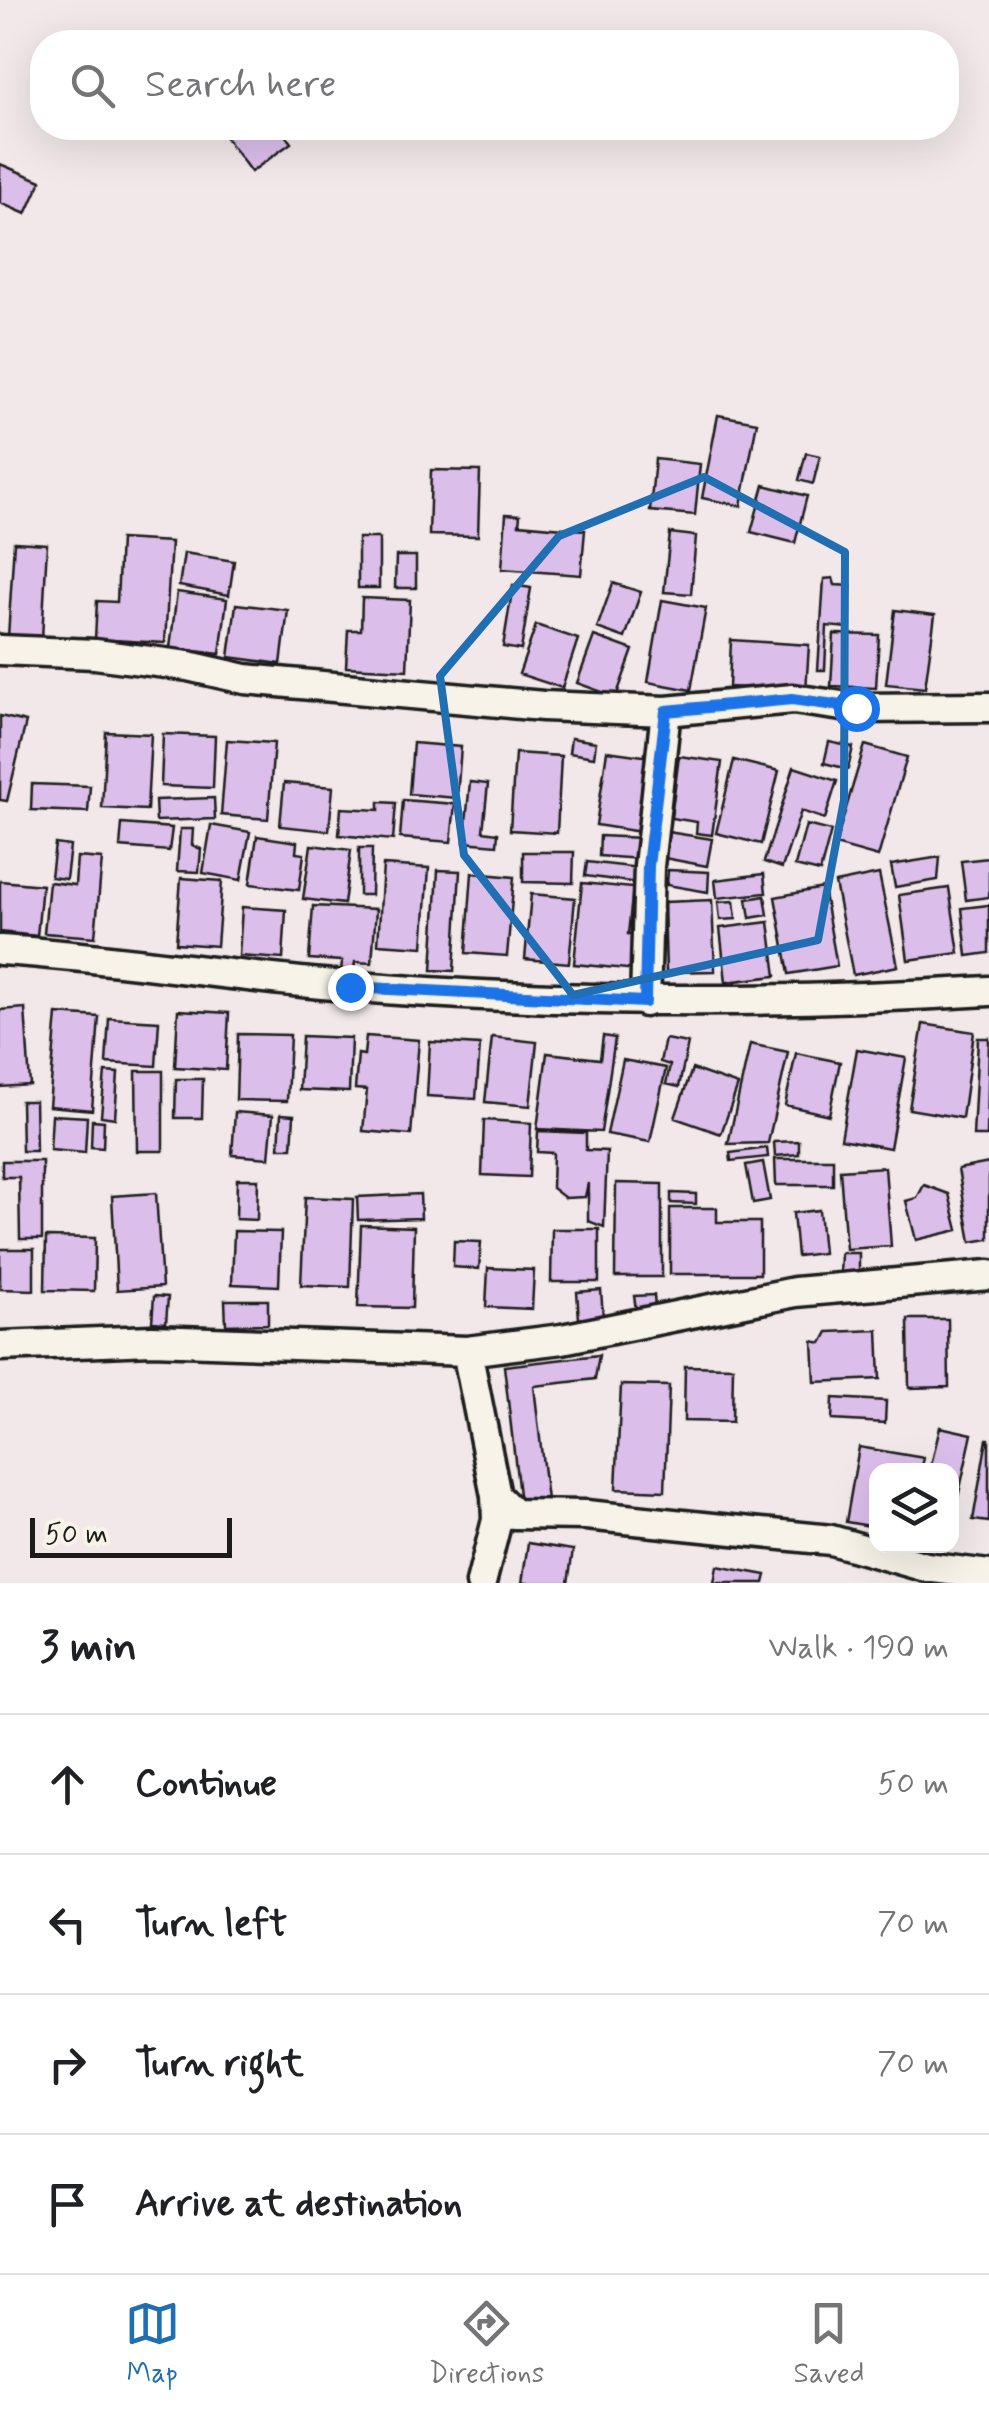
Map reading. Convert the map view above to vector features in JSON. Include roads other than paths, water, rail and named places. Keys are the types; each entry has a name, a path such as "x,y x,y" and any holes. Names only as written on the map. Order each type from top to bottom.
{"street":[{"path":"0,650 95,654 188,666 245,679 464,700 666,711 792,699 856,708 989,708"},
{"path":"645,1002 648,866 666,711"},
{"path":"0,950 88,955 350,987 645,1002 810,1002 989,991"},
{"path":"0,1346 152,1340 467,1352 562,1340 795,1292 989,1275"},
{"path":"467,1352 496,1496 496,1520 481,1583"},
{"path":"496,1496 514,1514 586,1515 832,1540 926,1566 989,1575"}]}
